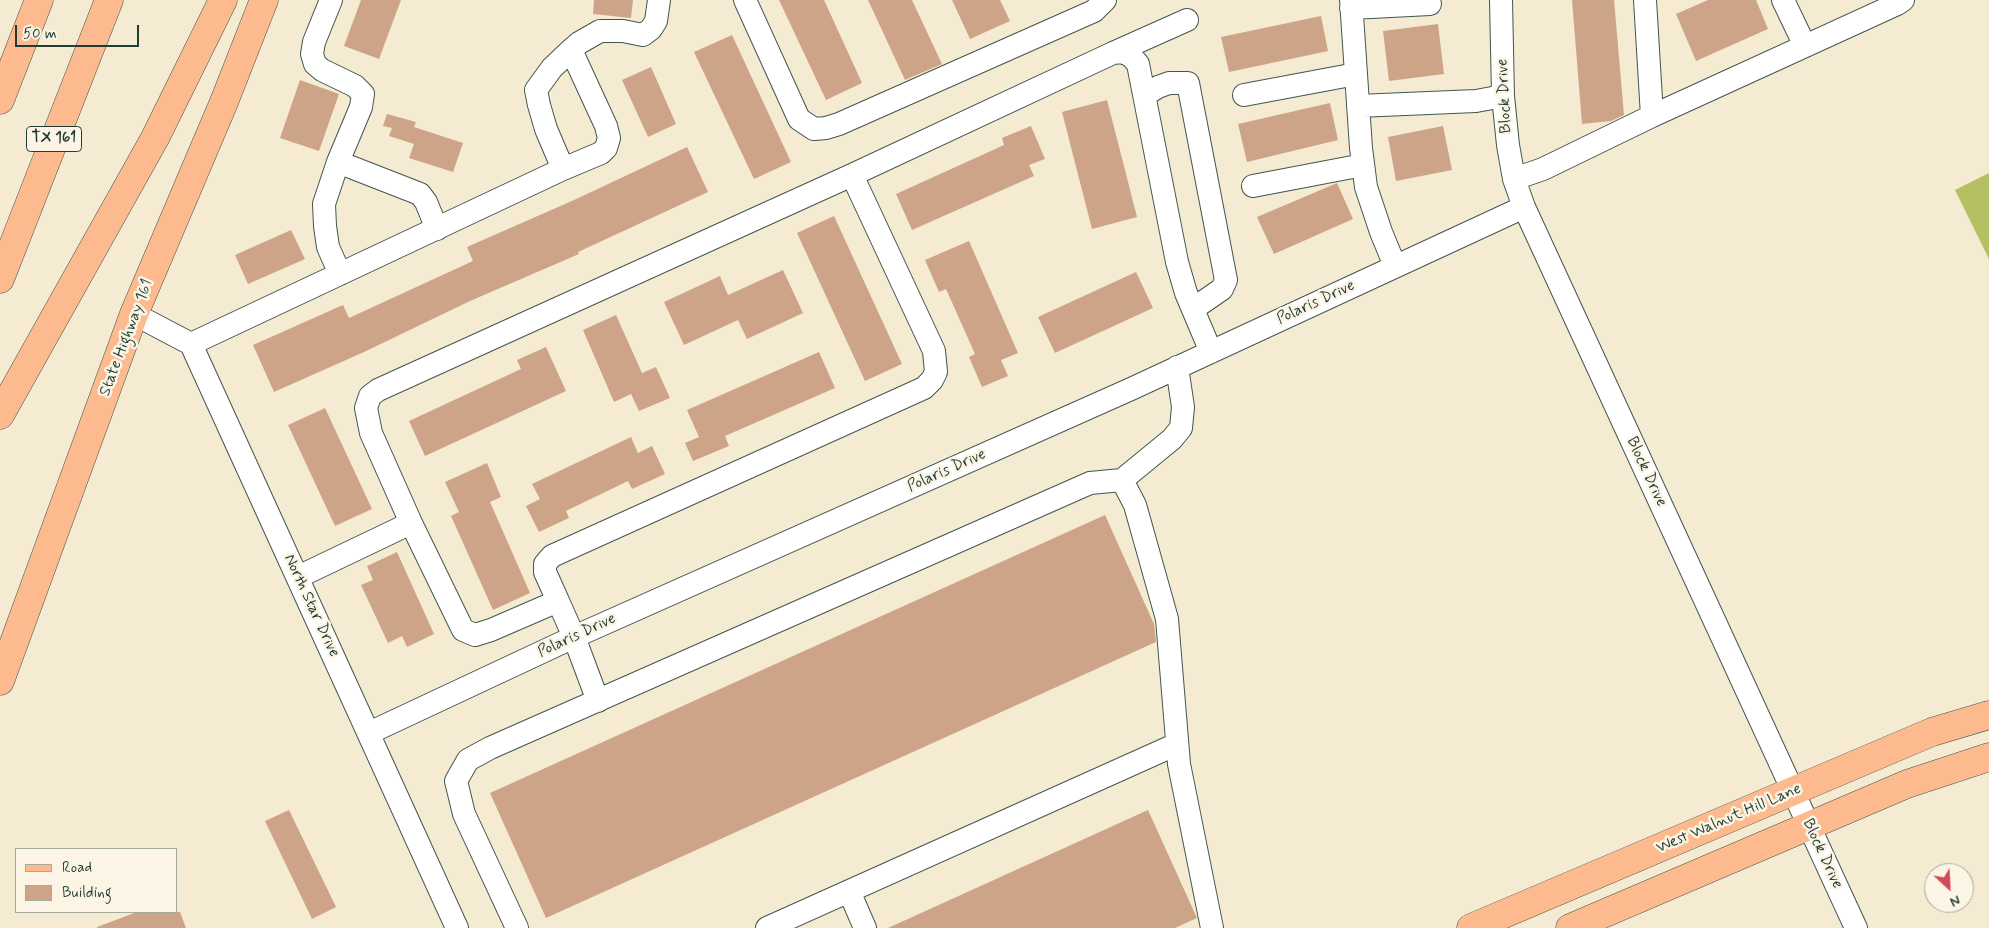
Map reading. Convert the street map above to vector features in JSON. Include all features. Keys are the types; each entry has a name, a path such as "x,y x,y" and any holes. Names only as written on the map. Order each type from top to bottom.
{"main road":[{"path":"0,100 39,0"},
{"name":"TX 161","path":"0,278 109,0"},
{"path":"0,415 155,138 223,0"},
{"name":"State Highway 161","path":"0,681 134,314 224,102 264,0"},
{"name":"West Walnut Hill Lane","path":"1471,928 1932,732 1989,715"},
{"path":"1570,928 1907,784 1989,757"}],"street":[{"path":"331,0 314,42 312,54 315,64 322,70 355,86 363,94 361,107 338,162 324,204 328,247 340,274"},
{"path":"563,169 538,106 536,90 552,68 571,50 600,31 623,31 643,35 651,29 656,21 659,0"},
{"path":"745,0 799,119 814,129 826,128 858,116 1094,11 1105,0"},
{"name":"Block Drive","path":"1501,0 1503,96 1508,145 1514,179 1524,207 1856,928"},
{"path":"1645,0 1652,116"},
{"path":"1783,0 1805,46"},
{"path":"1514,179 1544,169 1652,116 1903,0"},
{"path":"1395,266 1366,187 1351,4 1430,4"},
{"path":"558,601 475,635 463,630 411,523 371,433 366,408 370,396 387,386 852,175 1186,20"},
{"path":"134,314 191,344 563,169 601,153 606,148 609,138 606,126 571,50"},
{"path":"1112,53 1122,52 1131,56 1138,64 1177,262 1193,309 1211,352"},
{"path":"1244,95 1356,74"},
{"path":"1145,95 1169,83 1188,83 1226,280 1222,289 1193,309"},
{"path":"1358,106 1476,101 1503,96"},
{"path":"338,162 420,194 426,202 437,229"},
{"path":"1253,186 1363,165"},
{"path":"598,701 574,637 545,572 545,564 552,556 924,388 932,380 936,372 934,351 852,175"},
{"name":"Polaris Drive","path":"370,734 574,637 1178,367 1524,207"},
{"name":"North Star Drive","path":"191,344 457,928"},
{"path":"517,928 464,814 456,781 468,760 1090,483 1122,480 1182,428 1183,407 1178,367"},
{"path":"1122,480 1135,505 1167,619 1179,764 1212,928"},
{"path":"298,577 411,523"},
{"path":"767,928 1177,744"},
{"path":"849,891 864,928"}],"green space":[{"path":"1989,173 1989,259 1955,190"}],"building":[{"path":"361,0 401,0 379,59 344,46"},
{"path":"594,0 633,0 631,18 593,14"},
{"path":"779,0 824,0 862,83 826,100"},
{"path":"868,0 912,0 942,64 905,80"},
{"path":"952,0 1000,0 1010,21 970,39"},
{"path":"1572,0 1614,0 1624,115 1611,121 1582,124"},
{"path":"1708,0 1756,0 1768,29 1696,61 1676,14"},
{"path":"1321,16 1328,51 1229,72 1221,37"},
{"path":"1438,24 1444,74 1389,81 1383,31"},
{"path":"732,35 791,162 754,179 694,52"},
{"path":"651,67 676,124 648,137 622,80"},
{"path":"300,80 339,94 319,151 280,138"},
{"path":"1107,100 1137,217 1092,229 1062,112"},
{"path":"1330,103 1338,140 1247,162 1238,124"},
{"path":"387,114 416,122 414,127 463,143 453,172 409,158 414,144 389,136 392,128 383,126"},
{"path":"1031,126 1045,159 1029,165 1034,176 912,230 896,194 1004,145 1002,138"},
{"path":"1443,126 1452,170 1396,181 1388,137"},
{"path":"687,147 708,192 578,252 579,254 470,301 364,352 274,392 253,345 343,305 349,318 473,261 467,247"},
{"path":"1337,183 1353,219 1274,254 1257,217"},
{"path":"834,216 902,364 865,381 797,233"},
{"path":"291,230 305,259 248,284 235,255"},
{"path":"969,241 1018,353 1001,360 1008,376 982,387 969,357 975,354 946,289 939,292 925,260"},
{"path":"783,270 803,313 747,339 738,320 684,345 664,302 720,276 728,295"},
{"path":"1136,272 1153,308 1055,353 1038,317"},
{"path":"616,315 642,373 656,367 670,398 639,411 631,394 614,402 583,330"},
{"path":"546,347 566,391 425,456 409,421 521,369 517,360"},
{"path":"819,352 835,388 725,436 729,446 693,461 685,443 699,437 687,410"},
{"path":"325,408 372,509 335,526 288,425"},
{"path":"631,437 638,453 652,446 665,474 632,489 628,481 566,511 569,518 539,532 526,506 540,499 532,484"},
{"path":"487,463 501,497 490,502 530,593 493,610 451,516 459,512 445,482"},
{"path":"1105,515 1154,624 1156,642 546,918 490,793"},
{"path":"397,552 434,634 407,647 402,636 388,643 361,585 373,580 367,566"},
{"path":"289,810 336,907 312,919 265,821"},
{"path":"1148,810 1197,918 1175,928 888,928"},
{"path":"180,912 186,928 97,928 134,913"}]}
